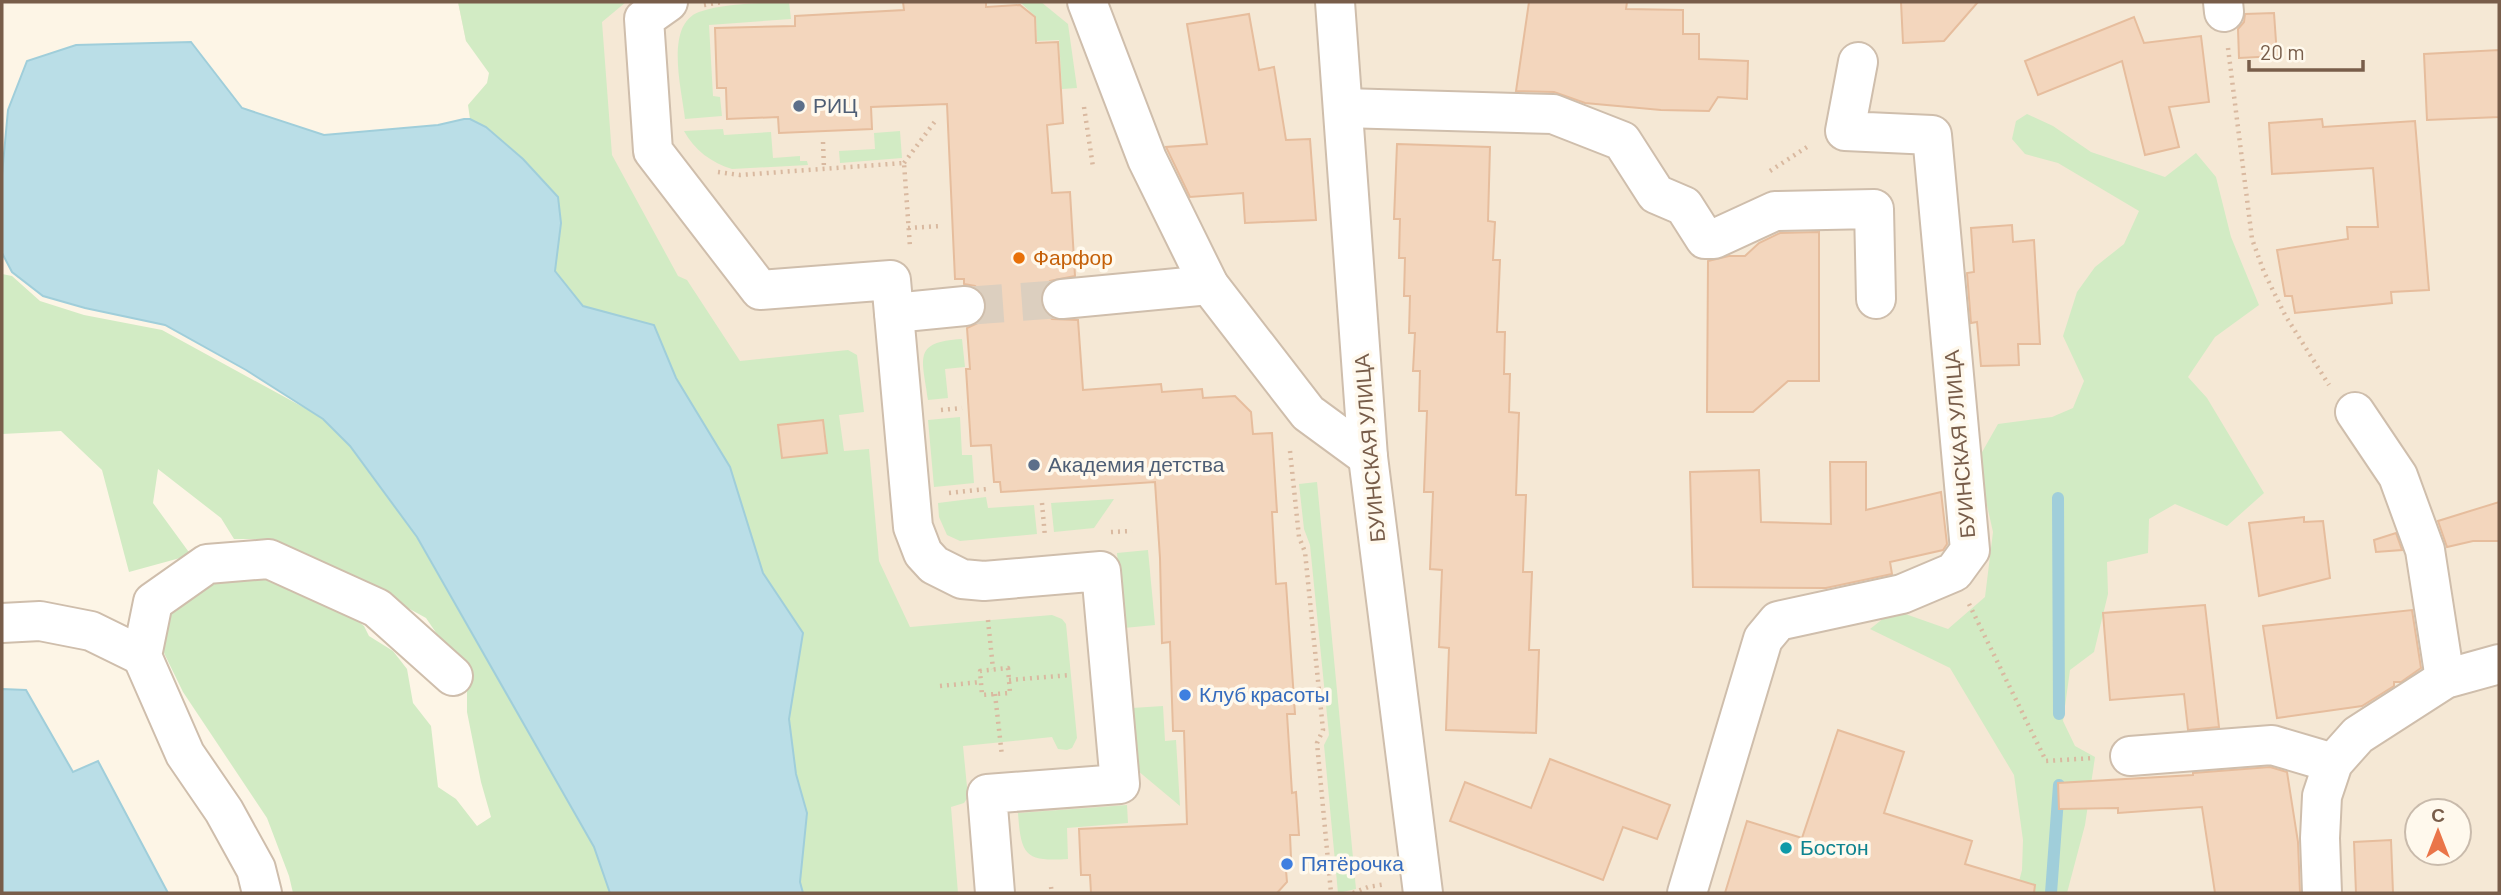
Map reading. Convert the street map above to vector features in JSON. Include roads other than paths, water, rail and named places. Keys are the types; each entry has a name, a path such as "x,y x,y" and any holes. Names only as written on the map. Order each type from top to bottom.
{"street":[{"path":"1087,2 1147,159 1209,285 1308,413 1368,457"},
{"name":"БУИНСКАЯ УЛИЦА","path":"1335,2 1368,457 1423,893"},
{"path":"681,5 644,19 653,151 760,290 891,280 913,527 923,553 934,565 962,579 984,581 1101,570 1120,784 987,794 995,893"},
{"name":"БУИНСКАЯ УЛИЦА","path":"1687,893 1763,639 1778,621 1902,594 1954,572 1970,550 1932,135 1845,131 1858,62"},
{"path":"1343,108 1553,114 1622,141 1656,194 1684,206 1705,239 1714,239 1775,211 1874,209 1875,299"},
{"path":"1062,299 1209,285"},
{"path":"894,313 965,306"},
{"path":"2355,412 2398,476 2425,550 2445,679"},
{"path":"262,893 256,869 224,811 185,754 142,656 153,602 207,564 269,559 377,608 453,676"},
{"path":"2,623 40,621 91,631 142,656"},
{"path":"2322,893 2322,796 2333,763 2358,735 2445,679 2499,664"},
{"path":"2130,756 2272,745 2333,763"}],"water":[{"path":"191,42 242,108 324,135 438,125 464,119 486,127 523,159 558,197 561,223 555,271 583,306 654,325 676,378 730,467 763,573 803,633 789,719 796,774 807,813 800,882 803,893 610,893 594,847 417,537 350,446 323,419 246,370 165,325 43,296 12,272 2,253 2,175 8,110 27,61 76,45"},
{"path":"2,689 26,690 73,772 98,761 168,893 2,893"}],"waterway":[{"path":"2058,498 2059,714"},
{"path":"2051,893 2059,785"}],"tunnel":[{"path":"965,306 1062,299"}],"place":[{"name":"РИЦ","path":"799,106"},
{"name":"Фарфор","path":"1019,258"},
{"name":"Академия детства","path":"1034,465"},
{"name":"Клуб красоты","path":"1185,695"},
{"name":"Бостон","path":"1786,848"},
{"name":"Пятёрочка","path":"1287,864"}]}
